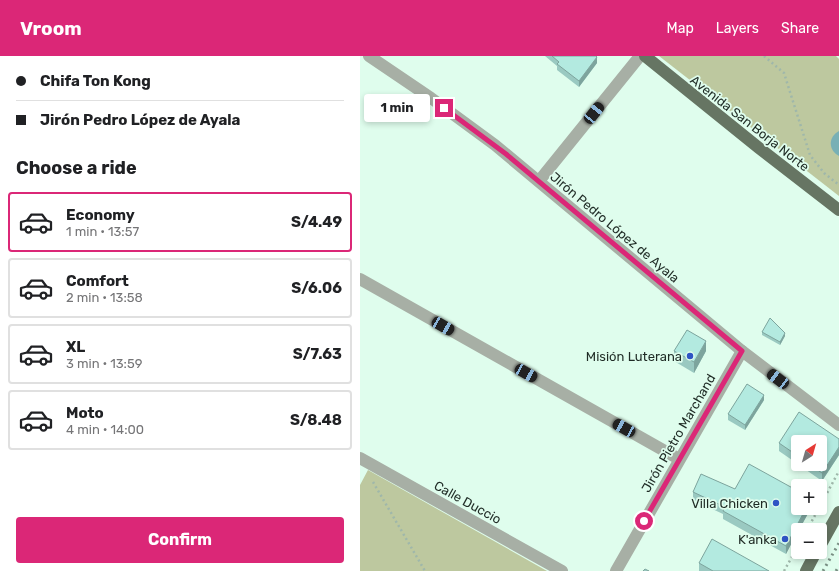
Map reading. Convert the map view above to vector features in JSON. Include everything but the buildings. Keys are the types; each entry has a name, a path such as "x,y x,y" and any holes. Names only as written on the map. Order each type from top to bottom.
{"main road":[{"name":"Avenida San Borja Norte","path":"645,56 839,210"},
{"path":"827,533 839,512"},
{"path":"806,571 812,559"}],"street":[{"name":"Jirón Pedro López de Ayala","path":"369,56 431,98 495,145 742,351 839,425"},
{"path":"539,181 640,56"},
{"path":"360,279 679,459"},
{"name":"Jirón Pietro Marchand","path":"616,571 742,351"},
{"name":"Calle Duccio","path":"360,458 562,571"}],"path":[{"path":"764,56 784,73 810,155 824,173 839,185"},
{"path":"827,493 839,471"},
{"path":"372,478 425,571"},
{"path":"784,571 791,558"}],"green space":[{"path":"659,56 836,56 839,59 839,196"},
{"path":"368,470 547,571 360,571 360,485"}],"water":[{"path":"839,131 839,156 831,147 831,140"}],"railway":[{"path":"823,571 839,543"},
{"path":"836,571 839,566"}],"place":[{"name":"Misión Luterana","path":"690,356"},
{"name":"Villa Chicken","path":"776,503"},
{"name":"K'anka","path":"785,539"}],"route":[{"path":"444,108 495,145 742,351 644,521"}]}
